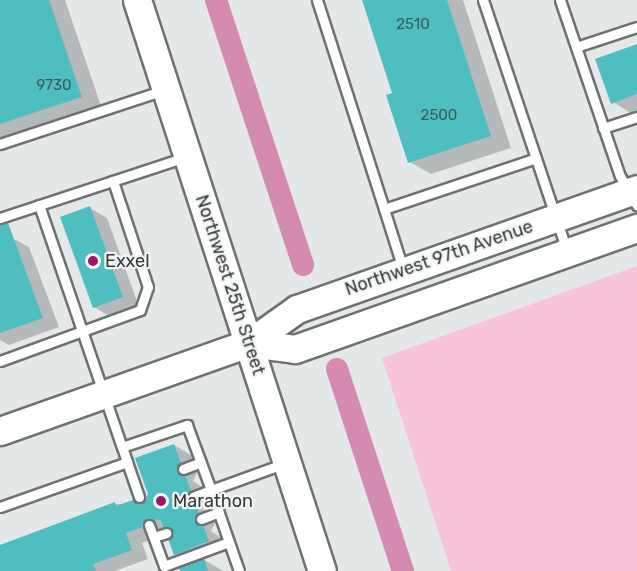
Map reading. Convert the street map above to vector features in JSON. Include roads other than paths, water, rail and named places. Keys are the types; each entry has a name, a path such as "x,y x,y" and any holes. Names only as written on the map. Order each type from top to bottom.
{"street":[{"name":"Northwest 25th Street","path":"137,0 322,571"},
{"name":"Northwest 97th Avenue","path":"0,431 249,343 297,309 555,218 634,195"},
{"name":"Northwest 97th Avenue","path":"249,343 295,349 637,228"}],"lane":[{"path":"316,0 404,271"},
{"path":"483,0 567,253"},
{"path":"560,0 603,128 634,195"},
{"path":"576,47 637,27"},
{"path":"0,144 166,90"},
{"path":"603,128 637,117"},
{"path":"0,218 188,157"},
{"path":"384,208 536,158"},
{"path":"0,361 140,310 148,287 113,181"},
{"path":"39,205 126,462 140,485 139,497"},
{"path":"122,447 188,425 239,571"},
{"path":"0,507 126,462"},
{"path":"183,469 201,462"},
{"path":"193,497 287,462"},
{"path":"201,519 219,512"},
{"path":"149,525 164,566 230,542"},
{"path":"154,537 166,532"}],"waterway":[{"path":"216,0 303,265"},
{"path":"337,369 403,571"}],"place":[{"name":"Exxel","path":"93,261"},
{"name":"Marathon","path":"161,501"}]}
